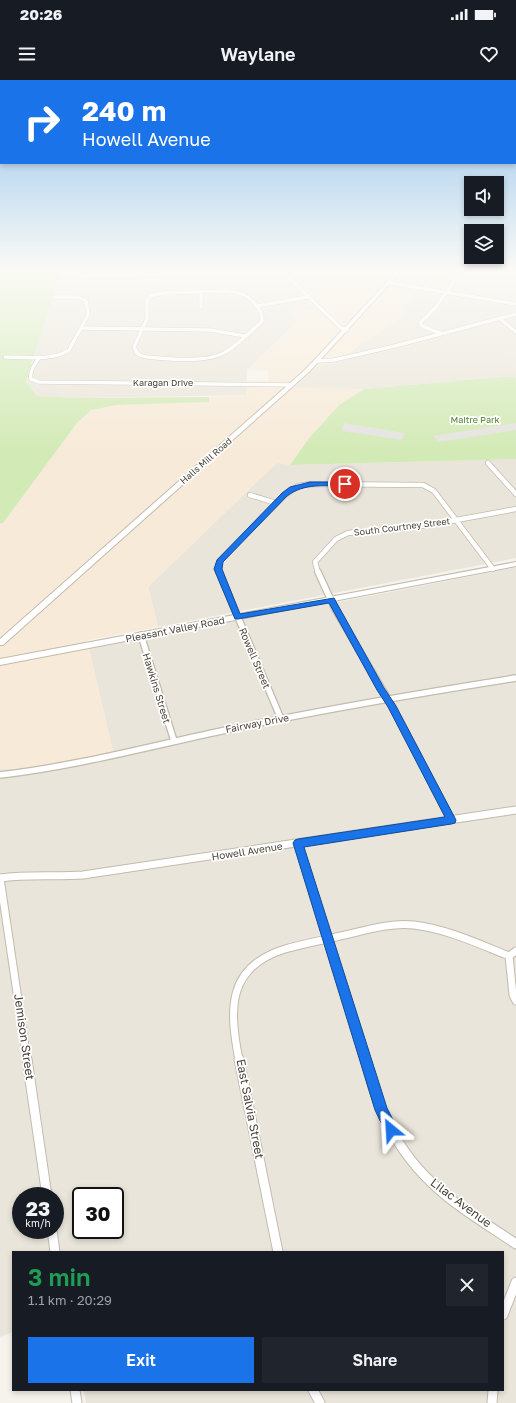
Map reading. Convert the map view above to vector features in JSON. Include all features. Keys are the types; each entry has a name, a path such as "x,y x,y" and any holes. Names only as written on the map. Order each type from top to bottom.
{"street":[{"path":"5,356 54,356 68,350 80,331"},
{"path":"143,331 134,347 135,351 141,356 162,358 210,358 222,354 251,331"},
{"path":"214,331 245,336"},
{"name":"Halls Mill Road","path":"0,643 292,385 318,361 346,331"},
{"path":"434,331 440,333"},
{"path":"318,361 349,357 449,331"},
{"name":"Karagan Drive","path":"40,357 30,375 31,379 34,381 48,383 292,385"},
{"path":"488,463 516,494"},
{"name":"Rowell Street","path":"281,718 218,569 218,565 219,561 276,503 293,489 303,485 416,484 429,487 434,491 493,569"},
{"path":"250,495 276,503"},
{"name":"South Courtney Street","path":"331,600 315,566 315,562 336,539 342,535 355,532 429,525 516,509"},
{"name":"Pleasant Valley Road","path":"0,662 516,564"},
{"path":"331,600 388,700 451,820"},
{"name":"Hawkins Street","path":"141,635 174,741"},
{"name":"Fairway Drive","path":"0,775 32,772 64,766 281,718 516,678"},
{"name":"Howell Avenue","path":"0,878 22,875 55,877 83,875 516,810"},
{"name":"Lilac Avenue","path":"298,843 381,1110 391,1130 405,1152 438,1189 516,1244"},
{"name":"Jemison Street","path":"0,878 46,1187"},
{"path":"328,939 392,926 412,925 432,928 472,941 509,956"},
{"name":"East Salvia Street","path":"278,1251 234,1034 234,998 242,979 249,969 265,957 284,949 328,939"},
{"path":"509,956 516,951"},
{"path":"509,956 513,995 516,1001"},
{"path":"53,1239 55,1251"},
{"path":"504,1312 516,1282"},
{"path":"75,1391 77,1403"},
{"path":"314,1391 320,1403"},
{"path":"492,1403 493,1391"}],"shaded area":[{"path":"42,331 288,331 247,370 246,395 79,398 37,396 26,382"},
{"path":"288,331 382,331 361,343 342,361 318,366 293,387 364,389 339,405 310,437 290,465 277,463 148,587 158,627 87,640 113,752 34,768 0,769 0,523 3,523 77,423 91,410 117,405 209,402 209,397 246,395 246,381 269,381 268,371 247,370"},
{"path":"382,331 516,331 516,378 514,376 364,389 293,388 318,366 342,361 361,343"},
{"path":"344,423 404,433 402,440 342,431"},
{"path":"516,423 516,430 439,442 433,436"},
{"path":"516,459 516,558 158,627 148,587 277,462 290,465"},
{"path":"516,567 516,1403 86,1403 84,1391 504,1391 504,1251 12,1251 12,1332 0,1337 0,769 34,768 113,752 89,648 396,591"}],"green space":[{"path":"0,331 42,331 26,382 37,396 79,398 209,397 209,402 117,405 91,410 77,423 3,523 0,523"},
{"name":"Maitre Park","path":"514,376 516,378 516,459 290,465 310,437 339,405 364,389"}],"route":[{"path":"345,484 310,484 298,486 293,489 285,495 219,561 218,569 238,617 331,600 381,690 392,706 451,820 298,843 381,1110 391,1130"}]}
